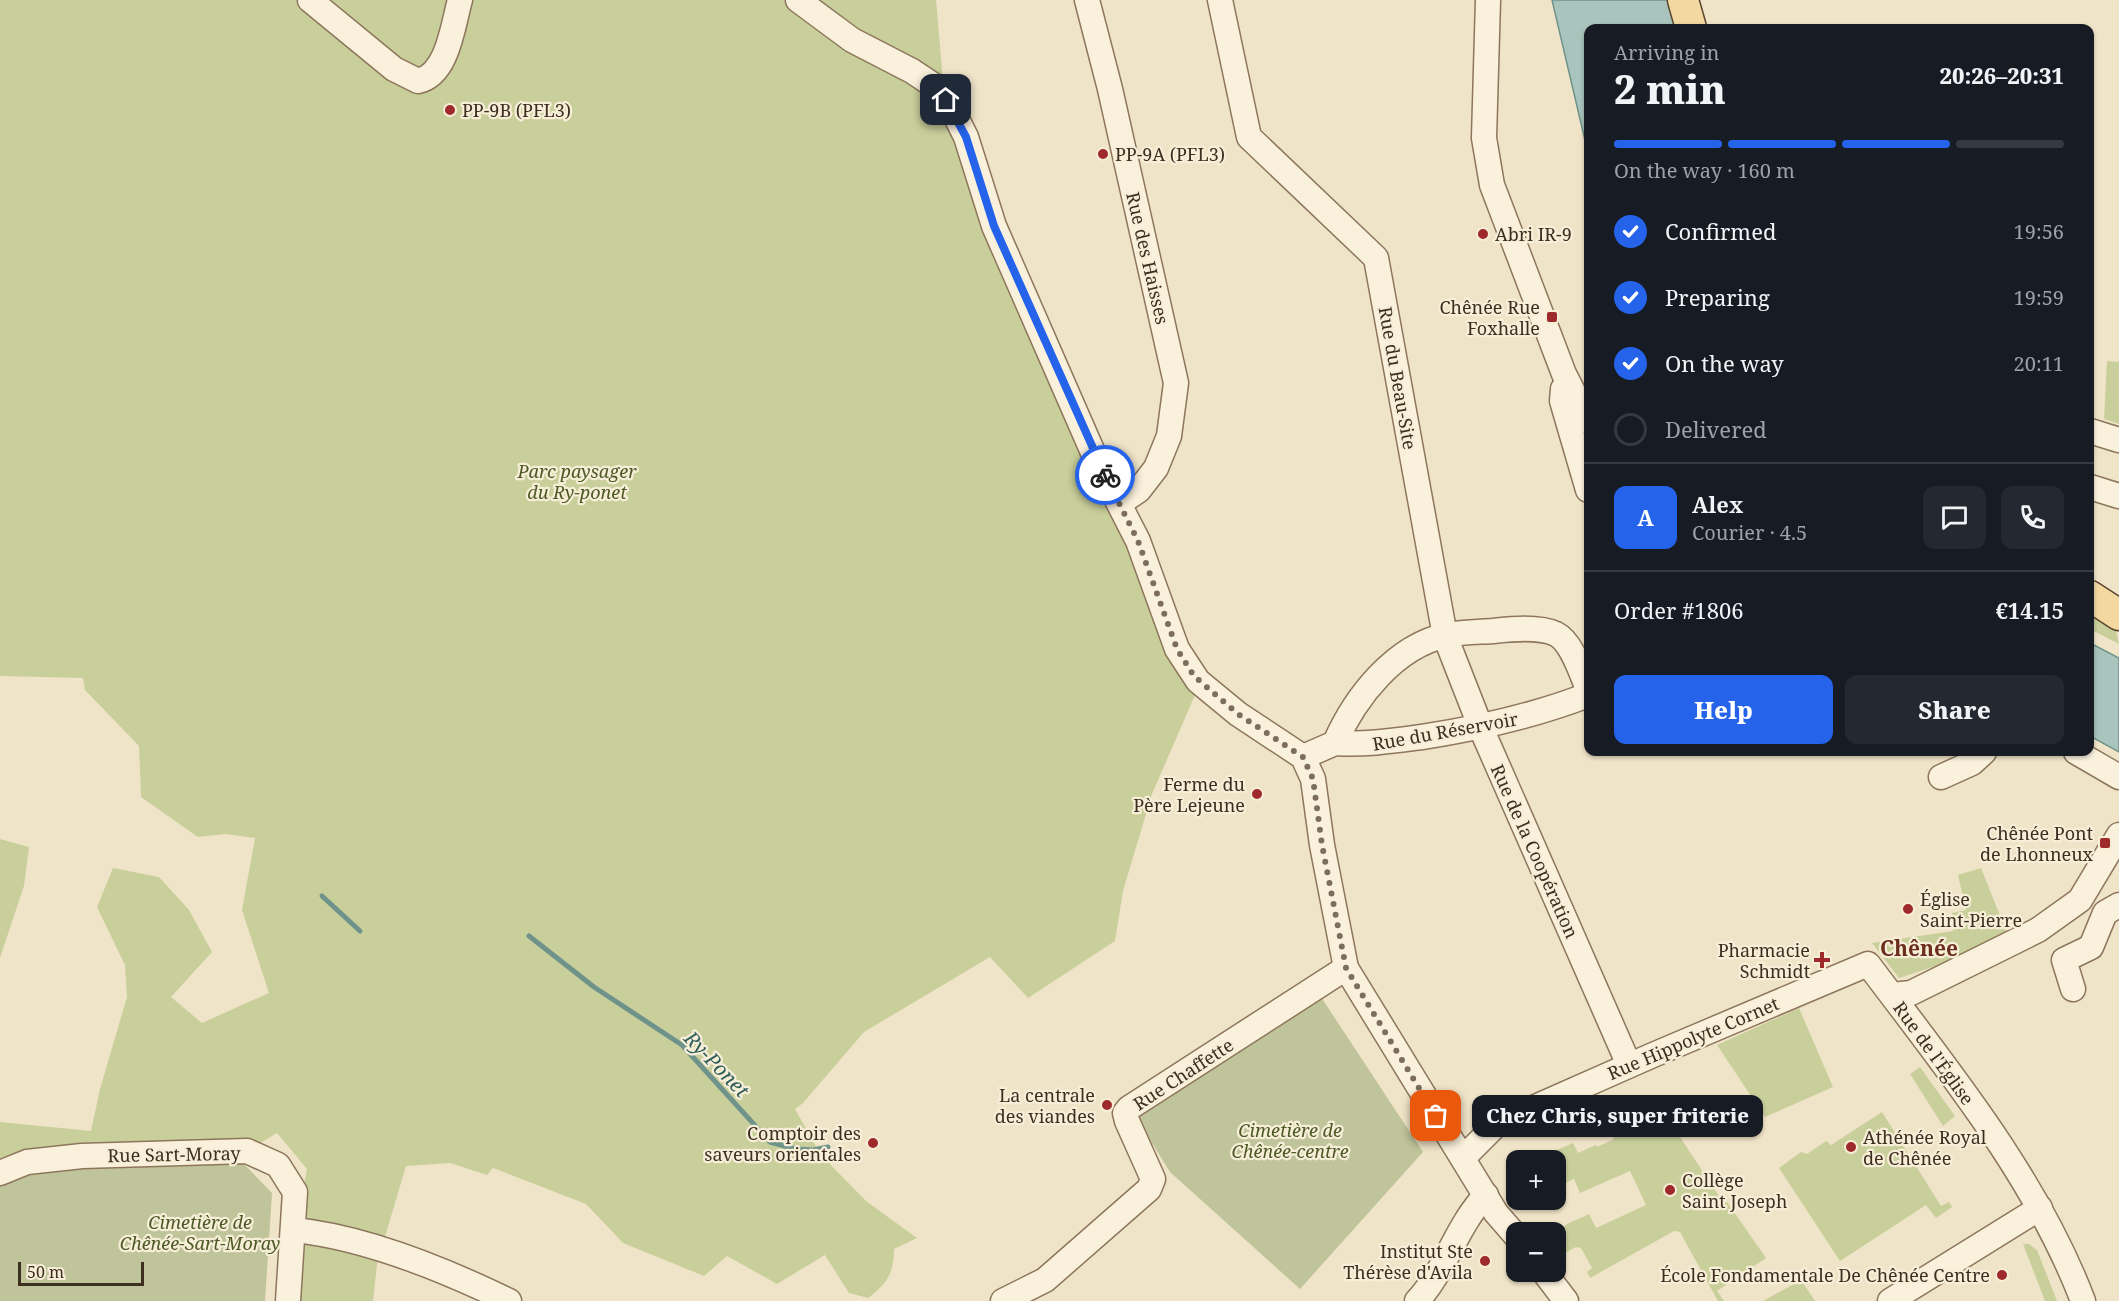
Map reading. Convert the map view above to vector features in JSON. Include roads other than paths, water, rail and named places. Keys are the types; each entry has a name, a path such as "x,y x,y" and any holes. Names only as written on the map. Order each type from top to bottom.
{"main road":[{"path":"1683,0 1689,24"},
{"path":"2094,599 2119,615"}],"street":[{"path":"310,0 394,69 418,81 430,76 442,60 460,0"},
{"path":"798,0 852,40 912,71 939,89 966,137 994,226 1095,457 1138,541 1177,649 1198,681 1238,714 1303,757 1313,779 1322,845 1346,968 1496,1213 1506,1224"},
{"name":"Rue des Haisses","path":"1087,0 1110,89 1176,383 1169,436 1156,468 1139,490 1120,502"},
{"name":"Rue du Beau-Site","path":"1220,0 1249,136 1376,258 1446,636"},
{"path":"1488,0 1484,138 1492,185 1564,374 1584,413"},
{"path":"1564,374 1562,401 1584,476"},
{"path":"2094,432 2119,440"},
{"path":"2094,488 2119,496"},
{"path":"1303,757 1335,743 1346,717 1374,679 1416,648 1446,636 1508,629 1557,634 1565,641 1584,681"},
{"name":"Rue de la Coopération","path":"1446,636 1481,728 1629,1065"},
{"name":"Rue du Réservoir","path":"1335,743 1364,745 1481,728 1552,709 1584,696"},
{"path":"1941,777 1972,763 1980,756"},
{"path":"2083,756 2119,777"},
{"path":"1892,995 1911,993 2038,930 2080,900 2119,835"},
{"path":"2073,989 2064,960 2091,947 2105,913 2119,905"},
{"name":"Rue Hippolyte Cornet","path":"1463,1158 1497,1124 1629,1065 1868,964"},
{"name":"Rue de l'Église","path":"1868,964 1976,1112 2040,1208 2065,1255 2083,1301"},
{"name":"Rue Chaffette","path":"1003,1301 1045,1280 1149,1190 1154,1179 1127,1121 1125,1113 1129,1108 1346,968"},
{"name":"Rue Sart-Moray","path":"0,1173 27,1162 82,1156 247,1151 278,1165 295,1192 300,1231 288,1301"},
{"path":"1417,1301 1433,1284 1473,1209 1486,1195"},
{"path":"1890,1301 2040,1208"},
{"path":"300,1231 384,1251 509,1301"},
{"path":"1552,1282 1566,1301"}],"water":[{"path":"1552,0 1669,0 1676,24 1584,24 1584,136"},
{"path":"2094,645 2119,658 2119,752 2094,738"}],"waterway":[{"name":"Ry-Ponet","path":"322,896 360,931"},
{"name":"Ry-Ponet","path":"529,936 594,987 682,1045 770,1142 796,1149 813,1150 828,1147"}],"place":[{"name":"PP-9B (PFL3)","path":"450,110"},
{"name":"PP-9A (PFL3)","path":"1103,154"},
{"name":"Abri IR-9","path":"1483,234"},
{"name":"Chênée Rue Foxhalle","path":"1552,317"},
{"name":"Ferme du Père Lejeune","path":"1257,794"},
{"name":"Chênée Pont de Lhonneux","path":"2105,843"},
{"name":"Église Saint-Pierre","path":"1908,909"},
{"name":"Pharmacie Schmidt","path":"1822,960"},
{"name":"La centrale des viandes","path":"1107,1105"},
{"name":"Chez Chris, super friterie","path":"1436,1116"},
{"name":"Comptoir des saveurs orientales","path":"873,1143"},
{"name":"Athénée Royal de Chênée","path":"1851,1147"},
{"name":"Collège Saint Joseph","path":"1670,1190"},
{"name":"Institut Ste Thérèse d'Avila","path":"1485,1261"},
{"name":"École Fondamentale De Chênée Centre","path":"2002,1275"}],"district":[{"name":"Chênée","path":"1919,948"}],"park label":[{"name":"Parc paysager du Ry-ponet","path":"577,481"},
{"name":"Cimetière de Chênée-centre","path":"1290,1140"},
{"name":"Cimetière de Chênée-Sart-Moray","path":"200,1232"}]}
